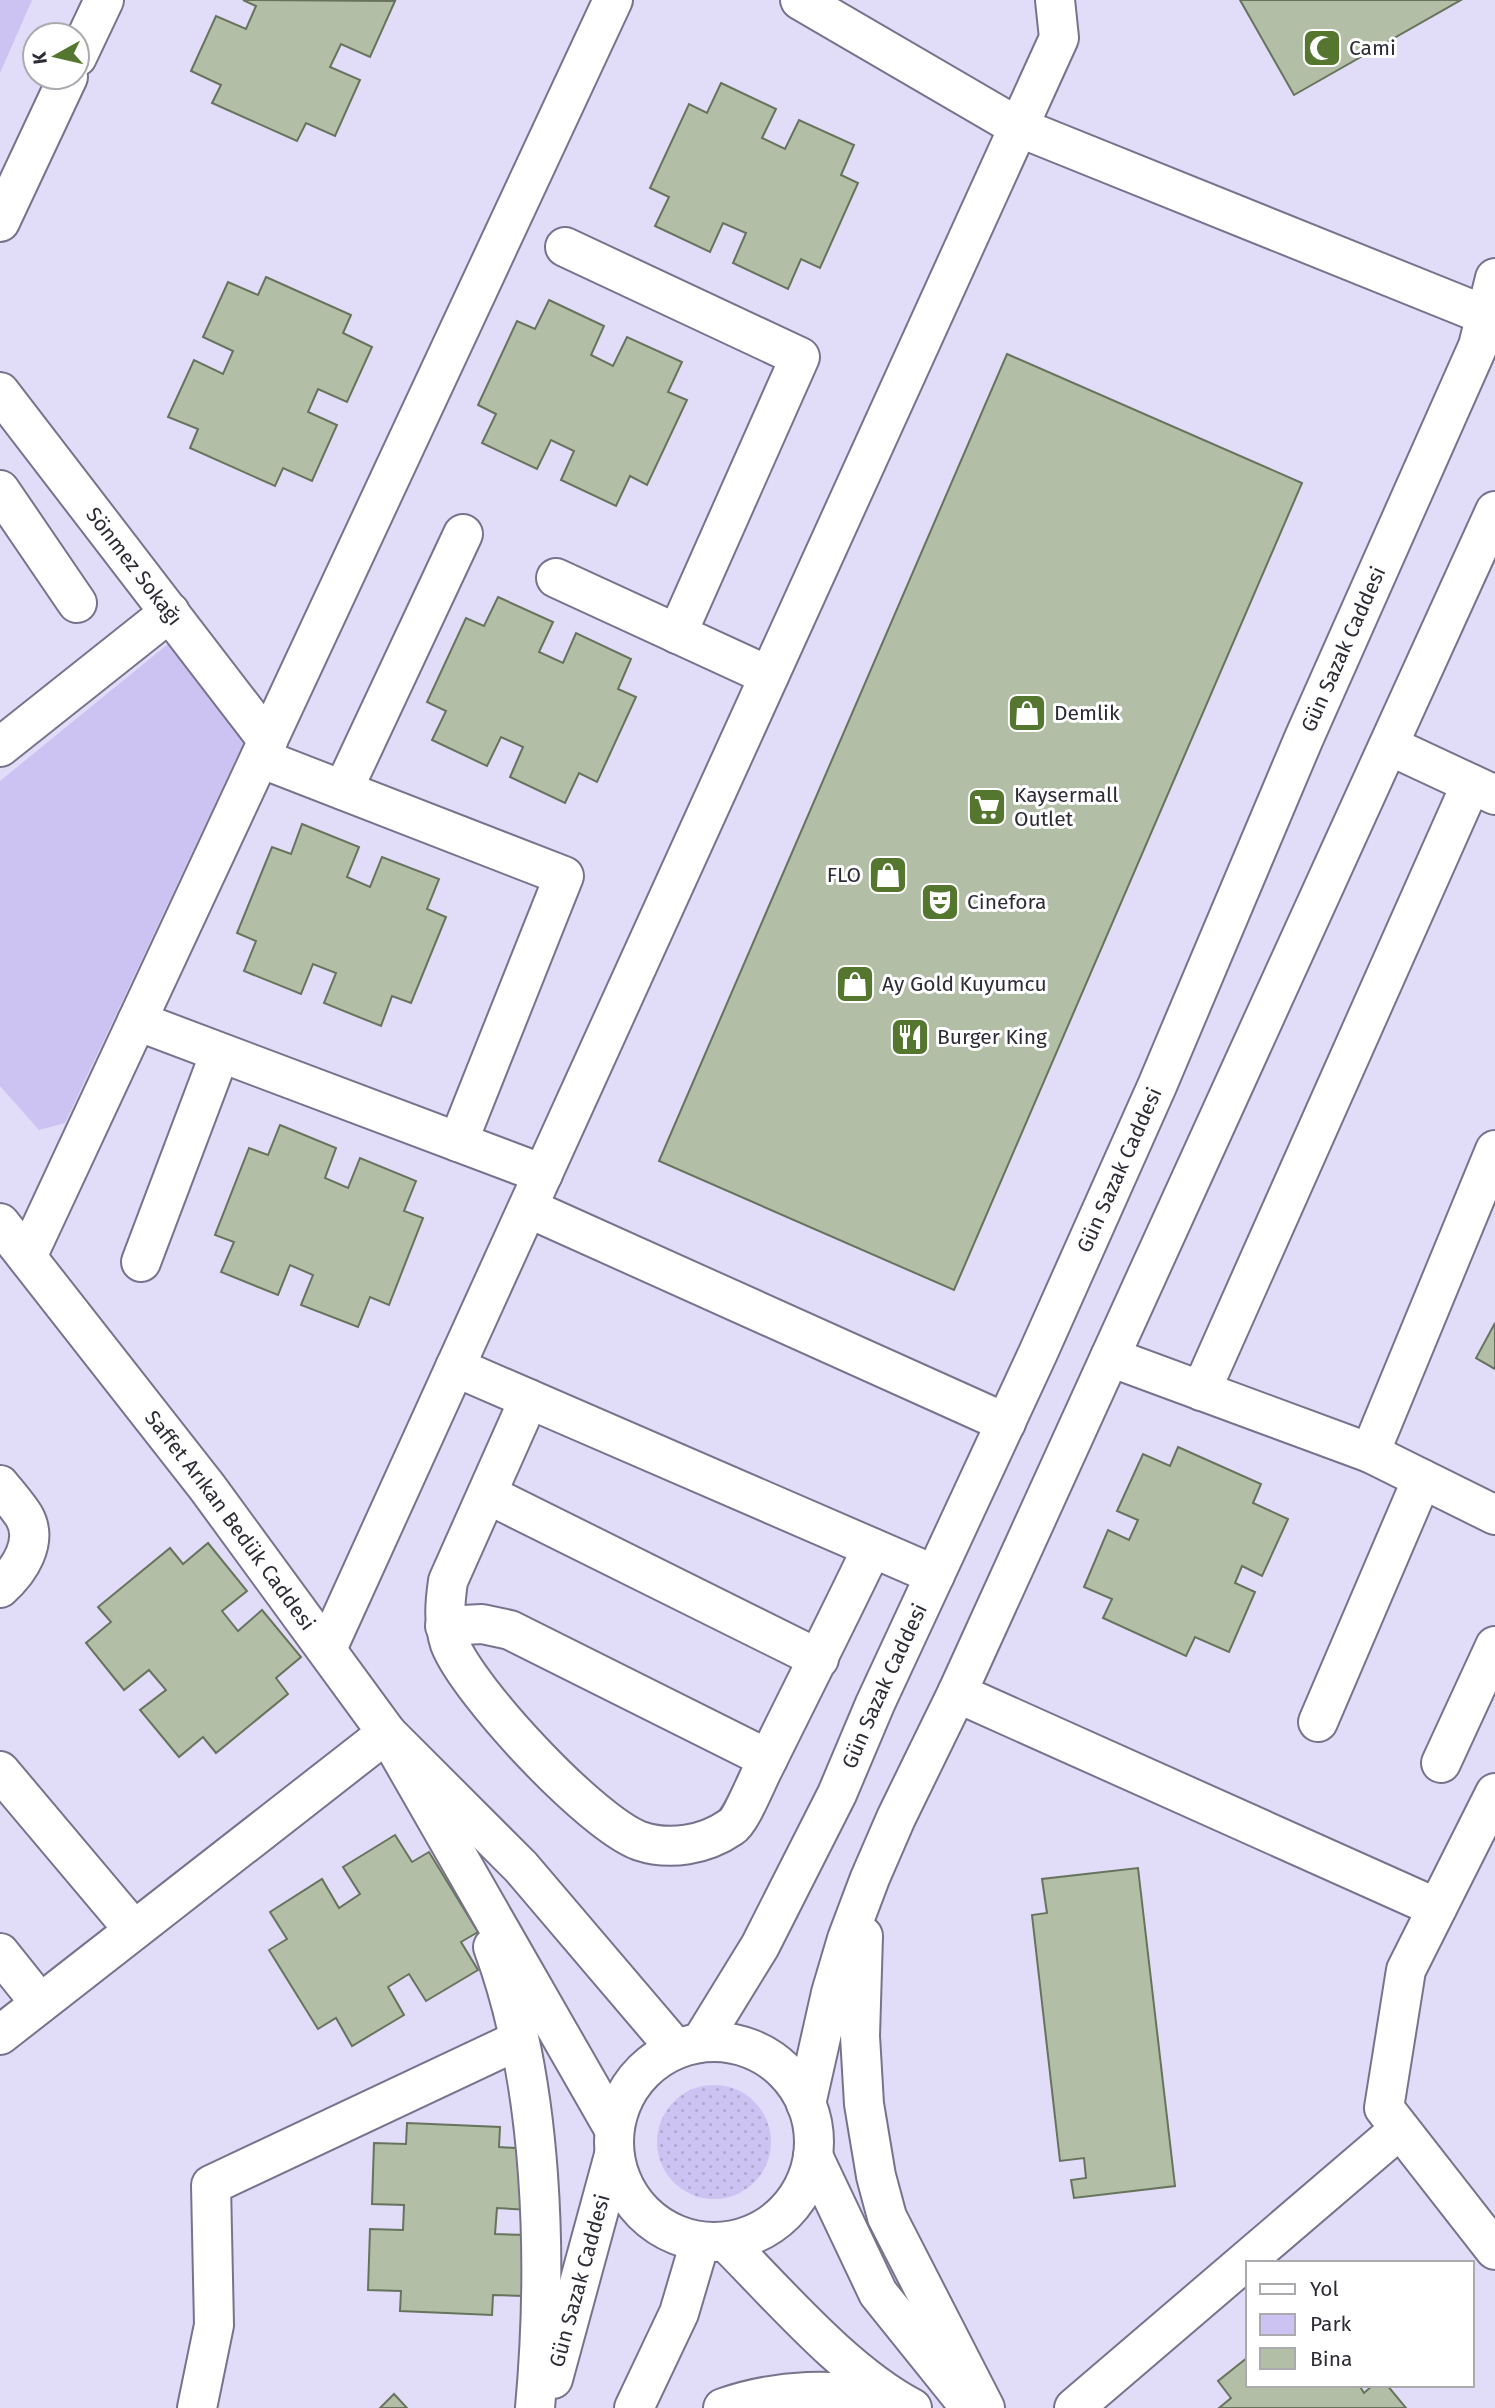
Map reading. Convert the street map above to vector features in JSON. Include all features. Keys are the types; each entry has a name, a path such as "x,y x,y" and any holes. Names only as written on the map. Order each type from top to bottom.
{"street":[{"path":"91,27 104,0"},
{"path":"27,1257 613,0"},
{"path":"800,0 1018,127 1485,315"},
{"path":"327,1649 1059,38 1055,0"},
{"path":"0,222 61,91"},
{"path":"565,247 800,357 677,635"},
{"name":"Gün Sazak Caddesi","path":"688,2046 760,1946 794,1882 1006,1423 1157,1086 1304,738 1478,346 1495,278"},
{"name":"Sönmez Sokağı","path":"0,392 170,612 264,749"},
{"path":"0,490 77,603"},
{"path":"806,2104 831,1993 870,1878 1390,746 1495,511"},
{"path":"343,790 463,534"},
{"path":"556,578 769,676"},
{"path":"0,747 170,612"},
{"path":"1201,1391 1483,790 1390,746"},
{"path":"264,749 343,790 564,876 458,1142"},
{"path":"137,1021 543,1174"},
{"path":"141,1262 220,1053"},
{"path":"1370,1453 1495,1150"},
{"path":"528,1208 1006,1423"},
{"name":"Saffet Arıkan Bedük Caddesi","path":"0,1223 206,1487 327,1649 387,1733 444,1829"},
{"path":"1110,1357 1370,1453 1495,1515"},
{"path":"455,1367 934,1575"},
{"path":"529,1399 448,1581 444,1603 445,1626 461,1663 491,1705 525,1744 591,1808 622,1833 642,1842 663,1846 701,1842 735,1825 872,1548"},
{"path":"1318,1722 1422,1479"},
{"path":"0,1485 25,1517 28,1532 28,1548 22,1565 0,1588"},
{"path":"487,1494 819,1659"},
{"path":"445,1626 482,1623 510,1630 768,1759"},
{"path":"1441,1763 1495,1646"},
{"path":"957,1693 1437,1908"},
{"path":"0,2035 387,1733 520,1867 688,2046"},
{"path":"0,1771 134,1930"},
{"path":"1495,1793 1406,1970 1384,2108 1495,2249"},
{"path":"444,1829 614,2142"},
{"path":"444,1829 475,1898 501,1968 519,2040 532,2114 539,2208 540,2301 535,2408"},
{"path":"870,1878 863,1938 860,2036 864,2104 876,2176 887,2217 985,2408"},
{"path":"0,1953 40,2003"},
{"path":"197,2408 214,2325 211,2185 519,2040"},
{"path":"727,2042 752,2049 775,2063 794,2081 806,2104 814,2130 813,2156 806,2182 793,2204 775,2222 752,2236 713,2242 675,2235 652,2222 634,2203 620,2181 614,2142 621,2104 634,2081 653,2062 688,2046 727,2042"},
{"path":"1074,2408 1400,2129"},
{"name":"Gün Sazak Caddesi","path":"545,2408 614,2142"},
{"path":"813,2156 878,2293 970,2408"},
{"path":"713,2242 841,2357 904,2404"},
{"path":"634,2408 713,2242"},
{"path":"723,2408 786,2395 833,2390 865,2393 904,2404"}],"green space":[{"path":"0,0 32,0 21,21 0,73"},
{"path":"173,640 248,733 65,1123 39,1130 0,1086 0,781"},
{"path":"714,2085 736,2089 754,2102 767,2120 771,2142 767,2164 754,2182 736,2195 714,2199 692,2195 674,2182 661,2164 657,2142 661,2120 674,2102 692,2089"}],"building":[{"path":"243,0 395,1 370,57 341,44 330,67 360,80 335,136 306,123 297,141 212,103 221,85 191,71 216,16 246,29 256,6"},
{"name":"Cami","path":"1240,0 1461,0 1294,95"},
{"path":"721,83 776,109 762,138 785,149 799,120 854,145 841,175 858,183 820,268 801,259 788,289 733,263 746,233 723,223 710,252 655,226 669,197 650,188 689,104 707,113"},
{"path":"266,277 351,315 343,333 372,347 347,402 318,389 308,412 337,425 312,481 283,468 275,486 190,448 198,429 168,417 194,360 223,374 233,351 203,337 228,282 258,295"},
{"path":"549,300 604,326 591,355 613,366 627,337 682,362 668,392 687,400 647,485 630,476 616,506 561,480 574,451 551,440 537,469 482,443 496,414 478,405 517,321 535,329"},
{"name":"Kaysermall Outlet","path":"1007,354 1302,483 954,1290 659,1161"},
{"path":"498,597 553,622 539,652 563,663 576,633 631,659 618,689 636,697 597,782 579,773 565,803 510,777 523,747 501,737 487,766 432,740 446,711 427,702 466,618 484,626"},
{"path":"302,824 359,847 347,877 370,887 382,857 439,879 427,909 446,917 411,1003 392,996 381,1026 324,1003 336,973 313,964 301,994 244,971 256,941 237,933 272,847 291,854"},
{"path":"280,1125 336,1148 325,1178 348,1188 360,1158 416,1181 404,1211 423,1218 389,1305 370,1297 358,1327 301,1305 313,1275 290,1265 278,1295 221,1272 234,1242 215,1235 249,1148 268,1155"},
{"path":"1495,1323 1495,1369 1476,1358"},
{"path":"1178,1447 1261,1484 1253,1503 1288,1519 1262,1576 1242,1566 1235,1583 1255,1592 1229,1652 1195,1637 1186,1656 1103,1618 1112,1599 1084,1587 1108,1530 1129,1540 1138,1520 1117,1511 1143,1454 1170,1466"},
{"path":"208,1543 247,1591 222,1611 238,1631 262,1610 301,1657 276,1678 288,1694 216,1753 203,1737 179,1757 140,1710 166,1690 149,1670 124,1690 86,1643 111,1622 98,1607 170,1548 183,1564"},
{"path":"395,1835 412,1862 429,1852 478,1932 461,1942 478,1970 426,2001 409,1974 388,1987 404,2015 352,2046 336,2018 318,2029 269,1950 287,1939 270,1912 322,1879 339,1908 360,1894 343,1867"},
{"path":"1138,1868 1175,2186 1074,2198 1071,2180 1086,2178 1084,2158 1060,2161 1032,1915 1047,1913 1042,1879"},
{"path":"407,2123 500,2127 499,2147 531,2149 529,2210 497,2208 495,2234 528,2235 525,2296 493,2295 492,2315 400,2311 401,2291 368,2290 370,2229 403,2230 404,2205 372,2204 374,2143 406,2144"},
{"path":"1246,2359 1246,2387 1360,2387 1364,2393 1371,2387 1389,2387 1406,2408 1219,2408 1231,2398 1218,2381"},
{"path":"394,2394 407,2408 380,2408"}],"place":[{"name":"Cami","path":"1322,48"},
{"name":"Demlik","path":"1027,713"},
{"name":"Kaysermall Outlet","path":"987,807"},
{"name":"FLO","path":"888,875"},
{"name":"Cinefora","path":"940,902"},
{"name":"Ay Gold Kuyumcu","path":"855,984"},
{"name":"Burger King","path":"910,1037"}]}
